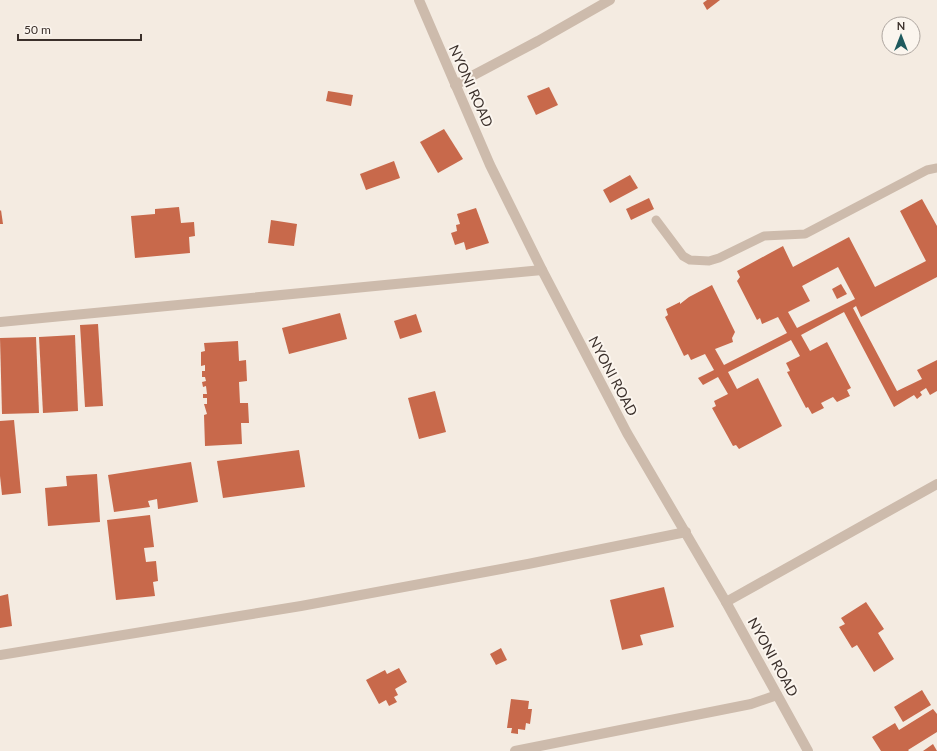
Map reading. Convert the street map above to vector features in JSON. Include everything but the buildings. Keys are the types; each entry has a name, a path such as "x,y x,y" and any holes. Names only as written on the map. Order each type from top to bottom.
{"street":[{"name":"NYONI ROAD","path":"419,0 490,165 542,270 627,433 726,602 808,751"},
{"path":"455,85 538,41 610,0"},
{"path":"0,322 542,270"},
{"path":"726,602 937,484"},
{"path":"0,655 301,606 528,564 686,532"},
{"path":"515,751 751,704 778,695"}],"lane":[{"path":"656,220 683,256 690,260 709,261 719,258 764,236 805,234 927,170 937,168"}]}
